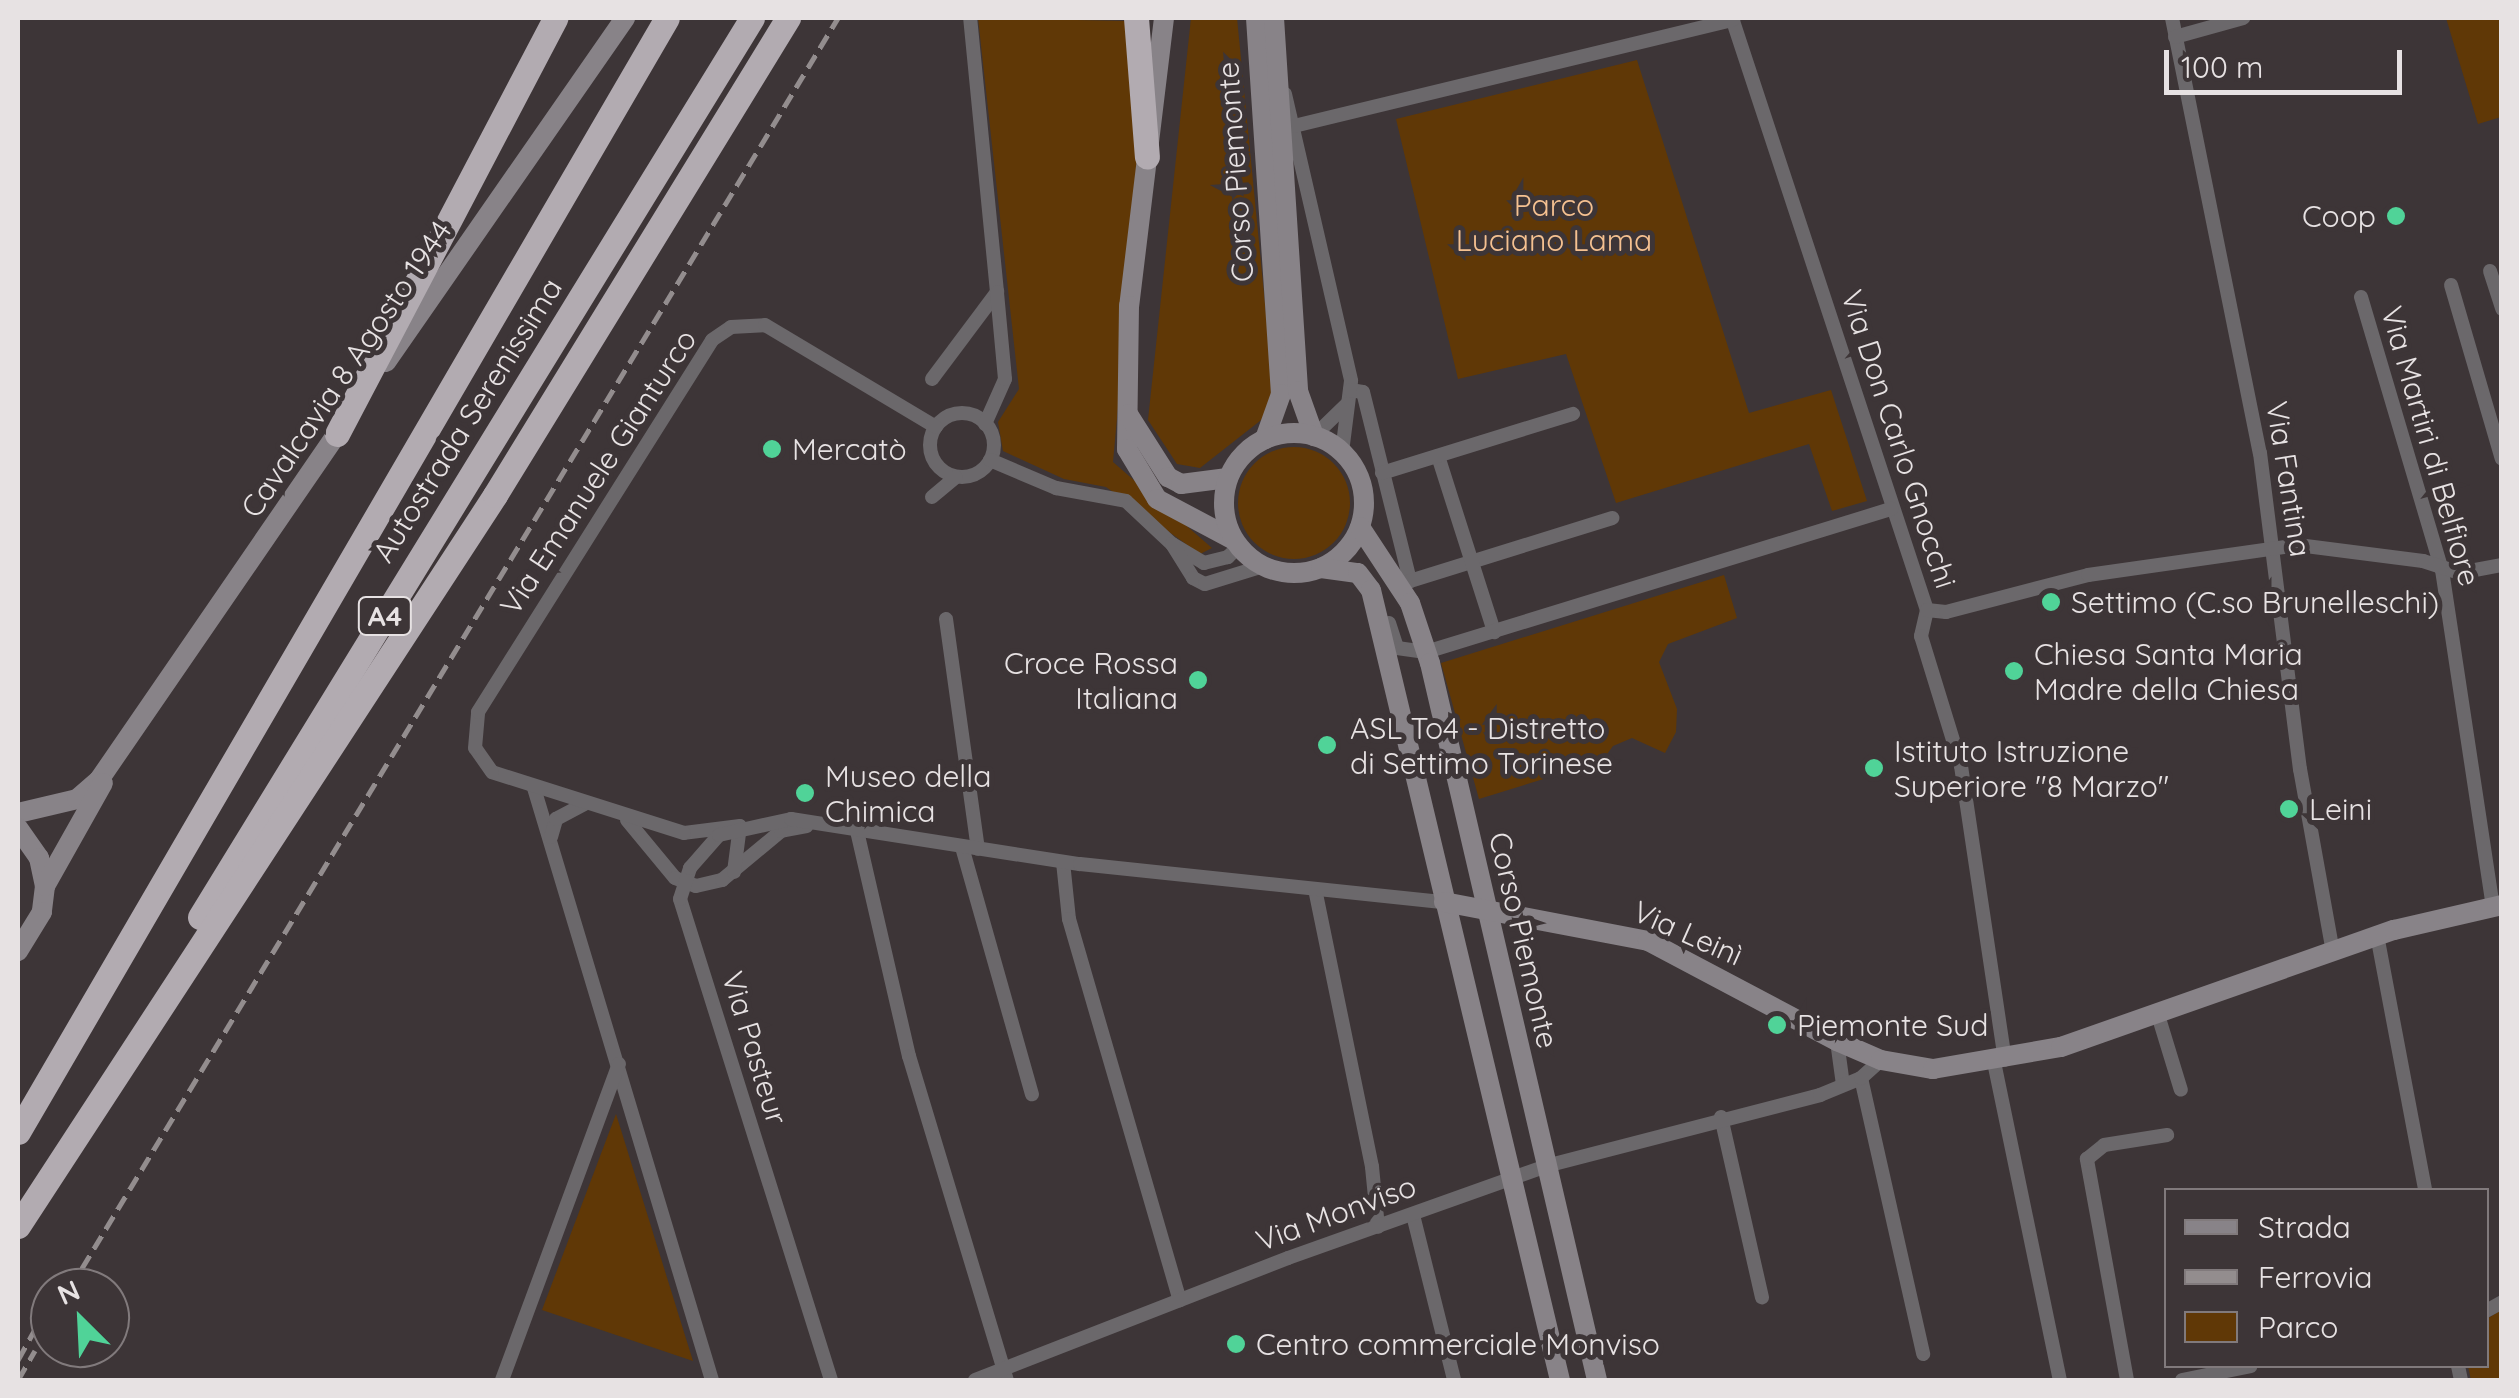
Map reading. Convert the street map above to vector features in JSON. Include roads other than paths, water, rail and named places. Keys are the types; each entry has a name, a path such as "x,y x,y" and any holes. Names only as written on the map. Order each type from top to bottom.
{"highway":[{"path":"337,434 554,18"},
{"name":"Autostrada Serenissima","path":"18,1132 667,18"},
{"name":"Autostrada Serenissima","path":"18,1215 752,18"},
{"path":"18,1226 495,495 788,18"},
{"path":"1136,18 1147,157"}],"main road":[{"name":"Cavalcavia 8 Agosto 1944","path":"18,951 42,912 45,886 119,756 625,18"},
{"path":"1164,18 1128,306 1127,449 1144,486 1176,515 1236,543 1263,566 1282,572 1320,568 1358,573 1371,590 1560,1380"},
{"name":"Corso Piemonte","path":"1256,18 1281,394 1265,439"},
{"name":"Corso Piemonte","path":"1274,18 1298,391 1314,436"},
{"path":"1125,408 1168,476 1181,484 1228,478 1265,439 1314,436 1342,452 1362,487 1360,527 1337,558 1320,568"},
{"path":"1228,478 1226,520 1236,543"},
{"name":"Corso Piemonte","path":"1360,527 1410,603 1426,652 1483,908 1598,1380"},
{"name":"Cavalcavia 8 Agosto 1944","path":"18,814 76,799 119,756"},
{"path":"18,828 39,858 45,886"},
{"name":"Via Leinì","path":"1444,902 1648,942 1837,1041 1880,1060 1933,1069 2000,1061 2158,1015 2377,935 2497,906"}],"street":[{"path":"970,18 1006,379 985,424"},
{"name":"Via Fantina","path":"2172,18 2274,548 2300,769 2333,952"},
{"path":"2175,37 2243,18"},
{"path":"1294,126 1732,19"},
{"name":"Via Don Carlo Gnocchi","path":"1732,19 1927,610 1921,636 1961,766 2000,1061 2060,1380"},
{"path":"1277,80 1294,126 1349,397 1342,452"},
{"path":"2490,271 2502,309"},
{"path":"2451,285 2502,459"},
{"path":"932,380 997,292"},
{"name":"Via Martiri di Belfiore","path":"2361,297 2442,570 2497,906"},
{"name":"Via Emanuele Gianturco","path":"740,826 693,834 534,788 483,762 475,748 478,712 712,340 731,327 765,325 936,426"},
{"path":"1314,436 1349,397 1363,392 1410,581 1612,518"},
{"path":"941,470 932,497 956,477 975,474 990,460 993,442 985,424 960,414 936,426 931,454 941,470 956,477"},
{"path":"1382,473 1573,414"},
{"path":"1438,456 1494,632"},
{"path":"990,460 1056,488 1126,501 1172,544 1204,563 1228,558 1236,543"},
{"path":"1371,590 1384,602 1398,648 1426,652 1892,509"},
{"path":"1172,544 1193,578 1205,584 1221,584 1263,566"},
{"path":"1927,610 1946,612 2088,576 2298,545 2423,561 2442,570 2502,565"},
{"path":"946,620 978,849"},
{"path":"534,788 712,1380"},
{"path":"551,838 556,819 584,804"},
{"path":"623,816 683,882 708,885 734,872 781,831 813,825"},
{"path":"683,882 709,844 740,826 780,819 813,825"},
{"name":"Via Leinì","path":"813,825 1063,862 1444,902"},
{"path":"734,872 740,826"},
{"path":"857,830 909,1056 1006,1375"},
{"path":"962,846 1032,1094"},
{"path":"1063,862 1069,919 1180,1300"},
{"name":"Via Pasteur","path":"683,882 680,899 830,1380"},
{"path":"1314,888 1378,1227"},
{"path":"2377,935 2425,1188"},
{"path":"2158,1015 2181,1090"},
{"path":"1837,1041 1843,1086"},
{"name":"Via Monviso","path":"976,1380 1006,1375 1180,1300 1546,1166 1720,1116 1843,1086 1862,1078 1880,1060"},
{"path":"502,1380 619,1064"},
{"path":"1862,1078 1922,1354"},
{"path":"1720,1116 1762,1297"},
{"path":"2127,1380 2087,1158 2104,1145 2166,1135"},
{"path":"1413,1215 1454,1380"},
{"path":"2182,1380 2241,1368"}],"railway":[{"path":"82,1268 838,18"},
{"path":"18,1360 30,1338"},
{"path":"18,1380 30,1359"}],"place":[{"name":"Coop","path":"2396,216"},
{"name":"Mercatò","path":"772,449"},
{"name":"Settimo (C.so Brunelleschi)","path":"2051,602"},
{"name":"Chiesa Santa Maria Madre della Chiesa","path":"2014,671"},
{"name":"Croce Rossa Italiana","path":"1198,680"},
{"name":"ASL To4 - Distretto di Settimo Torinese","path":"1327,745"},
{"name":"Istituto Istruzione Superiore \"8 Marzo\"","path":"1874,768"},
{"name":"Museo della Chimica","path":"805,793"},
{"name":"Leini","path":"2289,809"},
{"name":"Piemonte Sud","path":"1777,1025"},
{"name":"Centro commerciale Monviso","path":"1236,1344"}],"park label":[{"name":"Parco Luciano Lama","path":"1554,222"}]}
